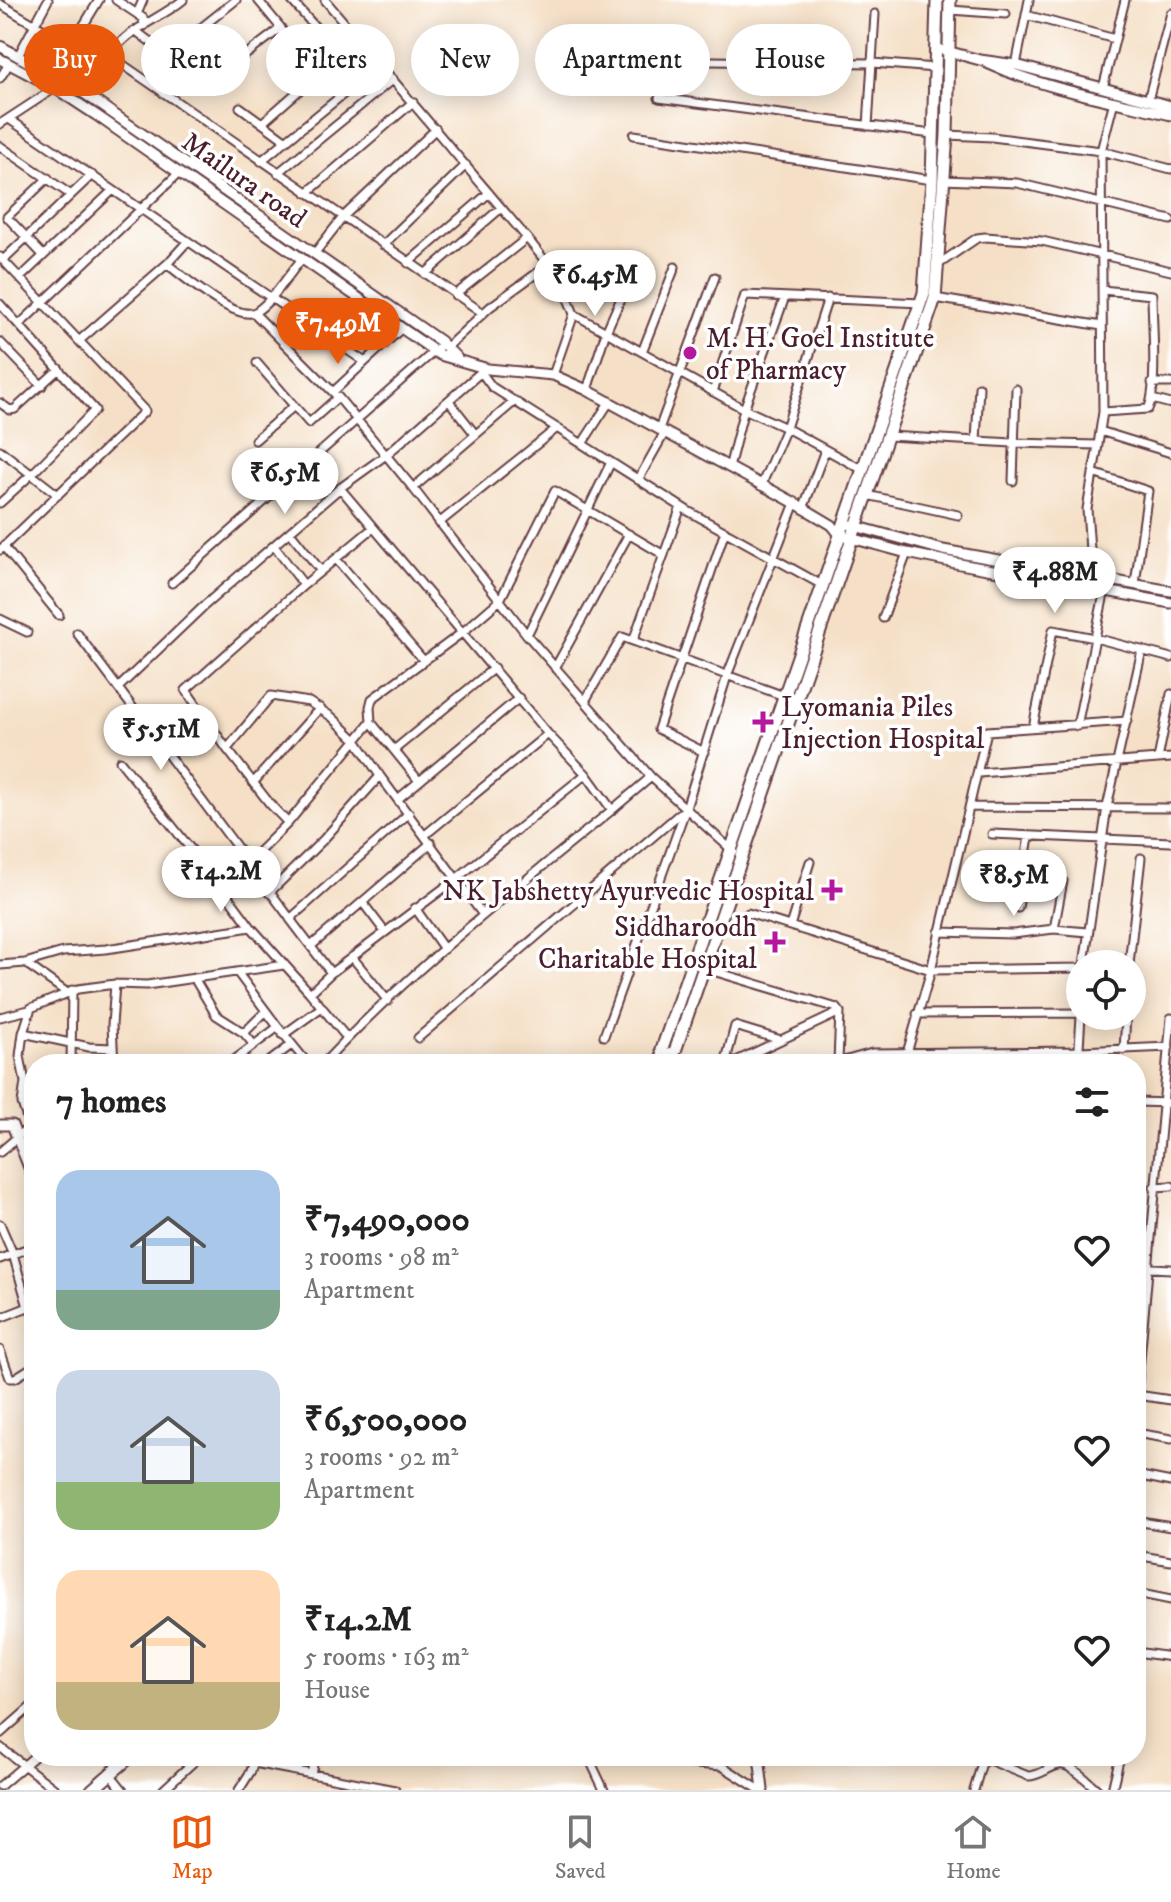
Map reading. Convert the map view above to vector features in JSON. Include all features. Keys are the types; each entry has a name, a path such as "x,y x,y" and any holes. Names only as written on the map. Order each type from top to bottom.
{"main road":[{"path":"672,1054 741,859 863,470 921,304 937,180 947,135 937,0"},
{"path":"663,1054 822,585 845,530 867,495 935,298 939,264 937,180 932,134 935,68 942,49 950,5"},
{"path":"92,1790 119,1766"}],"street":[{"path":"0,2 35,24 48,0"},
{"path":"84,24 99,0"},
{"path":"116,0 143,18 144,24"},
{"path":"137,14 143,0"},
{"path":"147,24 183,0"},
{"path":"206,24 236,0"},
{"path":"258,0 277,24"},
{"path":"261,161 362,79 291,0"},
{"path":"325,0 346,24"},
{"path":"332,8 339,0"},
{"path":"1016,65 1029,0"},
{"path":"1103,88 1125,0"},
{"path":"950,5 1006,14"},
{"path":"1148,100 1171,13"},
{"path":"868,126 875,14"},
{"path":"1026,15 1115,39"},
{"path":"125,41 141,28"},
{"path":"136,31 141,35"},
{"path":"18,56 24,45"},
{"name":"Mailura road","path":"0,46 24,59"},
{"path":"942,49 1004,70 1171,115"},
{"path":"980,60 1016,65 1171,106"},
{"path":"711,61 873,63 935,68"},
{"path":"0,78 5,62"},
{"name":"Mailura road","path":"5,62 24,72"},
{"path":"395,81 561,281 574,314 744,409 863,470"},
{"path":"0,124 43,96"},
{"name":"Mailura road","path":"67,96 402,328 441,347"},
{"name":"Mailura road","path":"87,96 457,358 483,370 553,375 587,390 845,530"},
{"path":"167,96 483,313"},
{"path":"262,123 293,96"},
{"path":"278,173 372,96"},
{"path":"659,98 932,134"},
{"path":"1092,577 1087,509 1103,412 1101,151 1114,101"},
{"path":"307,193 413,102"},
{"path":"240,107 285,140"},
{"path":"9,119 365,362"},
{"path":"314,254 344,216 436,129"},
{"path":"634,135 937,180 1017,183 1171,220"},
{"path":"947,135 992,137 1101,151 1171,169"},
{"path":"0,146 71,195"},
{"path":"383,245 466,165"},
{"path":"19,325 179,173"},
{"path":"59,615 2,548 145,411 1,259 92,175"},
{"path":"43,255 4,220 48,178"},
{"path":"20,278 113,190"},
{"path":"408,263 489,193"},
{"path":"425,274 501,208"},
{"path":"939,264 977,238 985,237 1042,241 1171,271"},
{"path":"455,295 527,238"},
{"path":"80,340 167,264 187,242"},
{"path":"167,264 229,308 244,314 254,313 270,298 302,259"},
{"path":"587,390 606,332 638,260"},
{"path":"172,583 441,347 548,265"},
{"path":"642,352 675,267"},
{"path":"638,480 662,431 715,277"},
{"path":"1102,290 1152,295 1150,407 1145,411 1103,412"},
{"path":"713,392 745,295 921,304"},
{"path":"729,468 744,409 785,297"},
{"path":"761,486 786,428 828,298"},
{"path":"935,298 1102,326"},
{"path":"0,304 95,410 0,503"},
{"path":"254,313 335,394 413,488 527,635 651,777 741,859"},
{"path":"553,375 574,314"},
{"path":"257,363 309,423 365,362 402,328"},
{"path":"0,342 42,386"},
{"path":"0,403 13,410 59,369"},
{"path":"118,688 205,605 483,370 492,387 638,480 822,585"},
{"path":"1152,383 1171,383"},
{"path":"976,441 979,387"},
{"path":"1013,481 1016,389"},
{"path":"1152,399 1168,401"},
{"path":"449,401 475,434"},
{"path":"413,488 515,401"},
{"path":"582,444 610,401"},
{"path":"255,440 294,406"},
{"path":"439,523 557,428"},
{"path":"1100,431 1171,453"},
{"path":"888,436 1098,445"},
{"path":"0,450 58,495"},
{"path":"604,1036 686,808 727,676 772,558 825,450"},
{"path":"527,635 611,462"},
{"path":"1093,473 1148,491 1135,584"},
{"path":"340,488 548,734 586,774 612,810"},
{"path":"419,781 371,722 372,699 463,632 500,600 555,491 664,555"},
{"path":"867,495 958,515"},
{"path":"633,641 681,507"},
{"path":"288,823 253,783 186,690 373,528"},
{"path":"845,530 907,553 1171,603"},
{"path":"845,530 1171,591"},
{"path":"704,752 658,729 725,531"},
{"path":"290,532 321,571"},
{"path":"555,668 629,534"},
{"path":"274,546 304,585"},
{"path":"883,618 907,553"},
{"path":"336,559 424,661"},
{"path":"1077,726 1105,589"},
{"path":"0,619 27,632"},
{"path":"1033,727 1053,630 1171,658"},
{"path":"77,633 331,973"},
{"path":"585,701 622,637 784,696"},
{"path":"1084,950 1107,807 1142,650"},
{"path":"394,750 494,668"},
{"path":"1158,759 1171,694"},
{"path":"227,749 271,696 299,698 320,708 356,740 483,915"},
{"path":"398,799 519,698"},
{"path":"253,783 320,708"},
{"path":"907,1053 931,970 987,731 1127,721"},
{"path":"222,888 288,823 371,722"},
{"path":"425,835 548,734"},
{"path":"979,773 1171,758"},
{"path":"120,761 251,927 347,1038"},
{"path":"310,993 331,973 456,879 586,774"},
{"path":"269,893 323,840 380,776"},
{"path":"332,1054 483,915 651,777"},
{"path":"971,807 1171,808"},
{"path":"418,1038 686,808"},
{"path":"292,921 290,919 409,813"},
{"path":"992,834 1171,842"},
{"path":"1018,908 1029,836"},
{"path":"311,946 431,843"},
{"path":"1131,950 1141,858"},
{"path":"790,926 810,862"},
{"path":"1054,929 1063,881"},
{"path":"363,903 385,932"},
{"path":"415,908 444,949"},
{"path":"748,913 931,970 1066,966"},
{"path":"0,965 25,963 63,952 106,949 251,927"},
{"path":"939,932 1013,934 1054,929 1087,932"},
{"path":"352,957 388,1001"},
{"path":"25,963 69,991"},
{"path":"0,1017 29,1010 69,991 115,984 147,985 284,965"},
{"path":"703,968 835,1006 840,1012 837,1054"},
{"path":"237,972 298,1054"},
{"path":"194,978 216,1015 244,1033 254,1045"},
{"path":"113,1054 115,984"},
{"path":"69,991 71,1054"},
{"path":"283,1035 322,1007"},
{"path":"24,1080 20,1056 29,1010"},
{"path":"244,1033 266,1011"},
{"path":"750,1054 840,1012"},
{"path":"917,1014 1066,1014"},
{"path":"1146,1287 1154,1187 1166,1103 1171,1018"},
{"path":"729,1054 735,1026 781,1040"},
{"path":"242,1054 278,1027"},
{"path":"1080,1030 1080,1054"},
{"path":"1124,1050 1125,1030"},
{"path":"23,1033 89,1047 113,1048"},
{"path":"279,1054 290,1046"},
{"path":"868,1054 1169,1047"},
{"path":"1146,1102 1166,1103"},
{"path":"0,1125 12,1125 24,1155"},
{"path":"0,1152 19,1142 24,1135"},
{"path":"19,1142 24,1145"},
{"path":"1154,1187 1171,1186"},
{"path":"0,1224 24,1288"},
{"path":"0,1259 24,1250"},
{"path":"1148,1268 1171,1269"},
{"path":"0,1318 24,1312"},
{"path":"0,1350 10,1378 24,1372"},
{"path":"1146,1396 1171,1400"},
{"path":"1146,1435 1171,1439"},
{"path":"1146,1477 1171,1482"},
{"path":"1146,1523 1171,1527"},
{"path":"1146,1557 1171,1561"},
{"path":"1146,1595 1171,1600"},
{"path":"1146,1653 1171,1657"},
{"path":"0,1734 24,1713"},
{"path":"0,1747 24,1765"},
{"path":"0,1786 25,1766 56,1790"},
{"path":"163,1790 189,1766"},
{"path":"239,1790 252,1766"},
{"path":"279,1766 395,1790"},
{"path":"311,1774 313,1766"},
{"path":"593,1766 604,1790"},
{"path":"722,1766 761,1790"},
{"path":"760,1766 761,1790"},
{"path":"974,1790 980,1766"},
{"path":"1005,1766 1028,1776 1036,1776 1047,1766"},
{"path":"1066,1766 1098,1790"},
{"path":"1112,1790 1118,1766"},
{"path":"110,1774 123,1790"}],"place":[{"name":"M. H. Goel Institute of Pharmacy","path":"690,353"},
{"name":"Lyomania Piles Injection Hospital","path":"763,722"},
{"name":"NK Jabshetty Ayurvedic Hospital","path":"832,890"},
{"name":"Siddharoodh Charitable Hospital","path":"775,942"}]}
